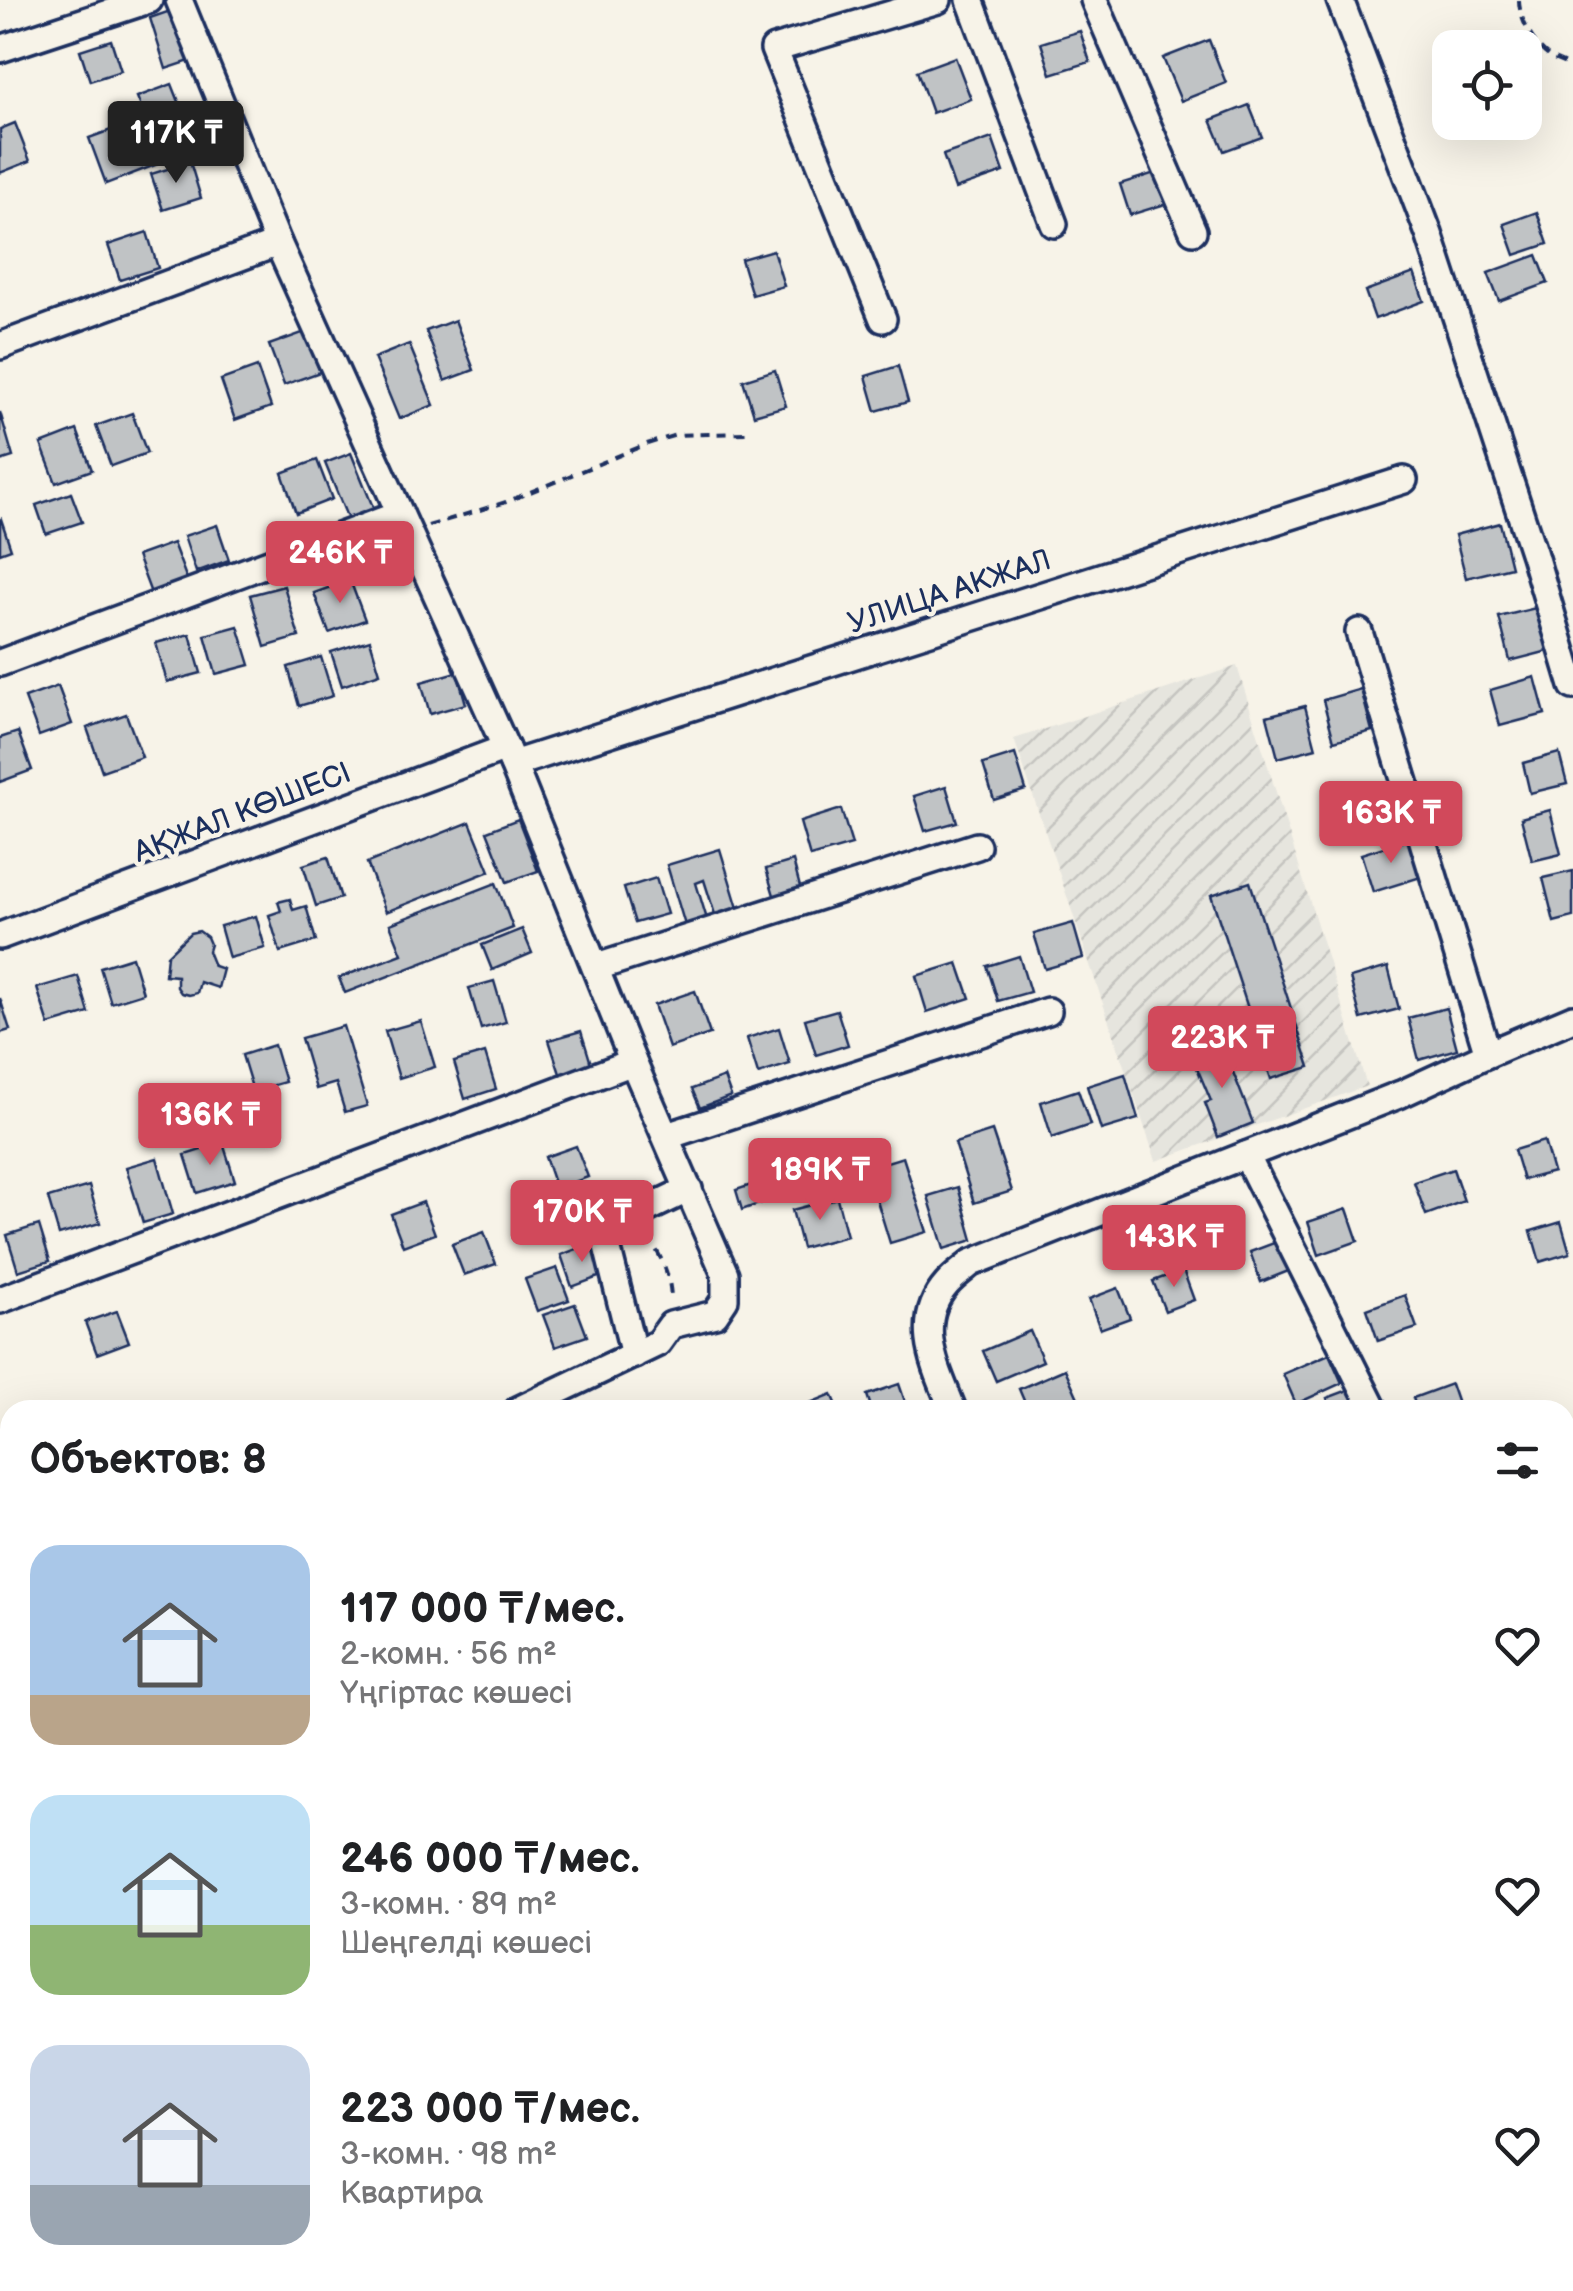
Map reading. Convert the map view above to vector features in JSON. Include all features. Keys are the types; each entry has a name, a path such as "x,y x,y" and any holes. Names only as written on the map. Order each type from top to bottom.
{"street":[{"path":"0,49 149,0"},
{"path":"180,0 278,243 510,756 724,1274 725,1300 715,1314 671,1325 658,1343 539,1400"},
{"path":"883,319 774,49 938,0"},
{"path":"970,0 1054,224"},
{"path":"1094,0 1193,231"},
{"path":"1340,0 1429,234 1573,686"},
{"path":"0,346 278,243"},
{"name":"УЛИЦА АКЖАЛ","path":"510,756 1404,480"},
{"path":"0,663 404,523"},
{"path":"1359,632 1488,1054"},
{"name":"АҚЖАЛ КӨШЕСІ","path":"0,936 510,756"},
{"path":"597,968 977,846"},
{"path":"667,1136 1048,1010"},
{"path":"948,1400 927,1332 934,1304 946,1285 971,1263 1401,1094 1573,1018"},
{"path":"0,1300 634,1062"},
{"path":"1246,1155 1369,1400"},
{"path":"634,1355 603,1230 689,1189"}],"path":[{"path":"1519,0 1530,34 1548,56 1573,67"},
{"path":"404,523 506,502 676,435 746,433"},
{"path":"630,1216 664,1264 671,1292 671,1325"}],"shaded area":[{"path":"1237,666 1367,1086 1156,1161 1014,739"}],"building":[{"path":"173,10 190,61 166,69 150,18"},
{"path":"1080,31 1090,62 1051,74 1041,43"},
{"path":"111,40 121,71 90,81 80,50"},
{"path":"1209,40 1226,83 1181,101 1163,58"},
{"path":"955,57 971,99 932,113 917,71"},
{"path":"172,84 187,122 152,135 137,97"},
{"path":"1249,105 1262,137 1224,151 1211,120"},
{"path":"141,119 158,164 106,184 89,138"},
{"path":"15,123 30,161 0,173 0,129"},
{"path":"992,138 1004,172 955,189 943,155"},
{"path":"190,162 201,198 163,210 151,174"},
{"path":"1158,172 1169,203 1130,215 1120,184"},
{"path":"1537,212 1548,244 1515,255 1504,224"},
{"path":"147,232 158,268 120,280 108,245"},
{"path":"773,250 784,286 752,295 741,259"},
{"path":"1537,255 1548,283 1499,301 1488,273"},
{"path":"1414,273 1424,301 1375,319 1365,291"},
{"path":"455,320 474,370 445,381 426,331"},
{"path":"305,332 320,372 284,385 269,345"},
{"path":"409,344 434,405 399,419 374,358"},
{"path":"898,366 908,402 876,411 866,376"},
{"path":"257,367 271,407 235,420 221,380"},
{"path":"775,370 786,406 754,415 743,380"},
{"path":"0,412 13,457 0,461"},
{"path":"132,413 147,453 111,466 96,426"},
{"path":"77,430 92,470 56,483 41,444"},
{"path":"351,453 375,512 349,522 325,463"},
{"path":"317,460 332,499 296,513 282,473"},
{"path":"71,493 82,522 46,534 36,505"},
{"path":"0,520 11,549 0,553"},
{"path":"1500,523 1511,567 1466,578 1455,535"},
{"path":"217,525 229,560 196,572 184,536"},
{"path":"173,543 188,582 152,596 137,556"},
{"path":"350,580 365,620 329,633 314,593"},
{"path":"284,586 299,637 265,647 250,595"},
{"path":"1544,606 1556,649 1510,661 1499,617"},
{"path":"238,626 250,665 216,674 205,635"},
{"path":"190,634 201,673 167,682 156,643"},
{"path":"370,640 380,673 342,686 331,652"},
{"path":"321,657 333,696 299,706 288,667"},
{"path":"457,672 466,704 430,714 421,682"},
{"path":"1535,677 1545,714 1500,726 1490,690"},
{"path":"58,686 72,724 39,736 25,698"},
{"path":"1361,689 1372,731 1334,741 1323,700"},
{"path":"1305,706 1316,748 1278,758 1267,716"},
{"path":"126,714 142,757 102,771 87,728"},
{"path":"18,732 32,770 0,782 0,738"},
{"path":"1559,753 1567,784 1530,793 1523,763"},
{"path":"1015,754 1026,790 994,800 983,764"},
{"path":"946,786 957,822 925,831 914,796"},
{"path":"841,809 852,845 810,857 800,822"},
{"path":"1550,810 1561,854 1532,861 1521,818"},
{"path":"518,819 538,871 507,882 487,831"},
{"path":"470,822 490,871 386,912 367,863"},
{"path":"1409,839 1421,877 1373,892 1361,854"},
{"path":"720,849 741,918 718,924 704,880 696,883 709,926 687,932 667,865"},
{"path":"328,857 341,898 316,906 303,865"},
{"path":"793,861 803,898 777,905 766,869"},
{"path":"1573,871 1573,917 1554,922 1543,878"},
{"path":"656,878 667,914 635,923 624,888"},
{"path":"1250,882 1310,1067 1271,1079 1211,895"},
{"path":"496,883 513,928 345,993 339,978 402,954 390,924"},
{"path":"290,899 293,910 306,906 316,941 280,952 269,915 281,911 278,902"},
{"path":"256,916 265,948 229,958 220,926"},
{"path":"1073,923 1083,958 1045,969 1034,934"},
{"path":"522,929 532,953 492,970 482,945"},
{"path":"199,931 210,944 208,951 214,966 223,969 218,988 200,982 197,993 189,995 177,987 177,976 165,975 167,955 190,933"},
{"path":"1019,956 1030,992 998,1001 987,966"},
{"path":"132,957 143,993 111,1003 100,967"},
{"path":"958,963 970,998 927,1012 916,976"},
{"path":"1388,967 1399,1009 1361,1019 1350,978"},
{"path":"78,976 89,1013 49,1025 37,988"},
{"path":"494,981 506,1022 481,1029 469,988"},
{"path":"695,991 710,1034 669,1048 654,1005"},
{"path":"0,998 10,1030 0,1033"},
{"path":"1446,1008 1457,1049 1419,1060 1408,1018"},
{"path":"837,1010 848,1045 816,1055 805,1019"},
{"path":"421,1021 435,1067 399,1078 385,1031"},
{"path":"343,1026 367,1106 345,1112 336,1083 316,1089 301,1038"},
{"path":"779,1028 790,1064 758,1074 747,1038"},
{"path":"581,1031 592,1067 561,1077 549,1040"},
{"path":"1222,1044 1253,1123 1218,1137 1205,1103 1211,1101 1192,1056"},
{"path":"274,1045 285,1082 253,1091 242,1055"},
{"path":"485,1053 496,1089 465,1099 454,1062"},
{"path":"1125,1074 1138,1119 1101,1130 1087,1086"},
{"path":"724,1077 731,1096 700,1108 692,1089"},
{"path":"1078,1090 1090,1125 1052,1138 1041,1102"},
{"path":"992,1131 1012,1191 974,1203 955,1143"},
{"path":"825,1141 836,1177 804,1186 793,1151"},
{"path":"1544,1141 1553,1172 1523,1180 1514,1150"},
{"path":"223,1143 235,1181 197,1193 185,1155"},
{"path":"576,1146 588,1177 556,1189 545,1157"},
{"path":"903,1157 927,1232 890,1243 867,1168"},
{"path":"157,1158 173,1214 143,1223 126,1167"},
{"path":"1453,1169 1464,1201 1426,1215 1414,1182"},
{"path":"772,1178 778,1197 742,1210 736,1190"},
{"path":"89,1186 100,1223 59,1235 48,1198"},
{"path":"958,1187 973,1240 944,1249 928,1196"},
{"path":"837,1198 847,1236 802,1248 792,1210"},
{"path":"423,1202 435,1234 403,1246 391,1214"},
{"path":"1347,1209 1358,1241 1319,1255 1308,1222"},
{"path":"1561,1222 1570,1253 1540,1262 1531,1231"},
{"path":"39,1225 50,1261 18,1271 7,1235"},
{"path":"484,1232 496,1264 464,1275 452,1244"},
{"path":"1279,1241 1291,1270 1261,1282 1250,1252"},
{"path":"592,1243 604,1275 572,1287 561,1255"},
{"path":"557,1268 569,1300 537,1311 525,1279"},
{"path":"1183,1270 1194,1300 1165,1311 1153,1281"},
{"path":"1118,1288 1130,1318 1100,1329 1089,1299"},
{"path":"1405,1295 1417,1328 1378,1341 1367,1309"},
{"path":"575,1304 587,1336 555,1347 543,1315"},
{"path":"117,1311 129,1342 97,1354 85,1322"},
{"path":"1030,1331 1043,1361 996,1381 983,1351"},
{"path":"1329,1354 1342,1383 1305,1400 1294,1400 1283,1374"},
{"path":"1065,1369 1078,1398 1024,1400 1019,1389"},
{"path":"899,1384 905,1400 869,1400 867,1395"},
{"path":"1451,1384 1457,1400 1414,1400"},
{"path":"1356,1387 1361,1400 1328,1400"}]}
